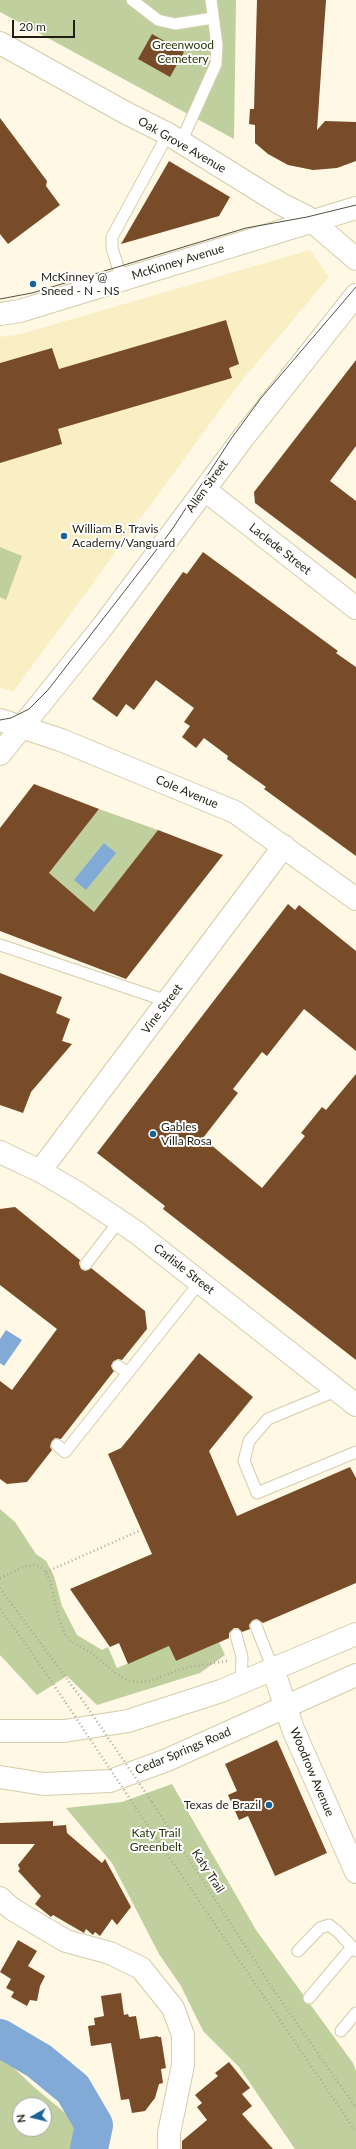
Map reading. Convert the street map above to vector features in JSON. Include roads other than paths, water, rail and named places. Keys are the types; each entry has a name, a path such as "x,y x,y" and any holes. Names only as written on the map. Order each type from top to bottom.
{"street":[{"name":"Oak Grove Avenue","path":"0,43 126,113 175,138 312,221 356,259"},
{"name":"McKinney Avenue","path":"0,314 20,311 356,208"},
{"name":"Allen Street","path":"0,754 103,626 205,490 356,295"},
{"name":"Laclede Street","path":"205,490 356,608"},
{"name":"Cole Avenue","path":"0,720 69,743 235,812 356,899"},
{"name":"Vine Street","path":"40,1171 284,846"},
{"name":"Carlisle Street","path":"0,1152 40,1171 76,1192 119,1221 200,1282 356,1405"},
{"path":"0,1731 64,1731 128,1721 241,1684 356,1634"},
{"name":"Woodrow Avenue","path":"273,1669 293,1730 355,1869"},
{"name":"Cedar Springs Road","path":"0,1777 44,1784 110,1781 166,1760 356,1675"},
{"path":"0,1898 12,1909 66,1941 110,1953 141,1968 173,2008 183,2035 183,2065 169,2133 169,2149"}],"lane":[{"path":"132,0 158,20 175,24 213,18"},
{"path":"122,280 112,248 112,237 175,138 216,64 217,45 211,0"},
{"path":"0,945 167,1001"},
{"path":"86,1264 119,1221"},
{"path":"57,1444 65,1452 200,1282"},
{"path":"118,1366 128,1373"},
{"path":"338,1390 268,1419 249,1441 244,1461 257,1493 356,1452"},
{"path":"256,1626 273,1669"},
{"path":"236,1635 242,1657 241,1684"},
{"path":"298,1951 320,1928 329,1925 354,1949 308,1998"},
{"path":"341,2031 356,2013"}],"water":[{"path":"104,843 116,853 86,890 74,880"},
{"path":"6,1330 22,1340 4,1366 0,1363 0,1339"}],"waterway":[{"path":"0,2038 39,2061 73,2089 94,2125 89,2149"}],"tram line":[{"path":"0,299 32,293 246,228 307,217 356,205"},
{"path":"0,720 11,718 29,709 48,690 171,531 231,439 261,398 356,287"}],"place":[{"name":"McKinney @ Sneed - N - NS","path":"33,284"},
{"name":"William B. Travis Academy/Vanguard","path":"64,536"},
{"name":"Gables Villa Rosa","path":"153,1134"},
{"name":"Texas de Brazil","path":"269,1805"}],"park label":[{"name":"Greenwood Cemetery","path":"183,52"},
{"name":"Katy Trail Greenbelt","path":"156,1840"}]}
